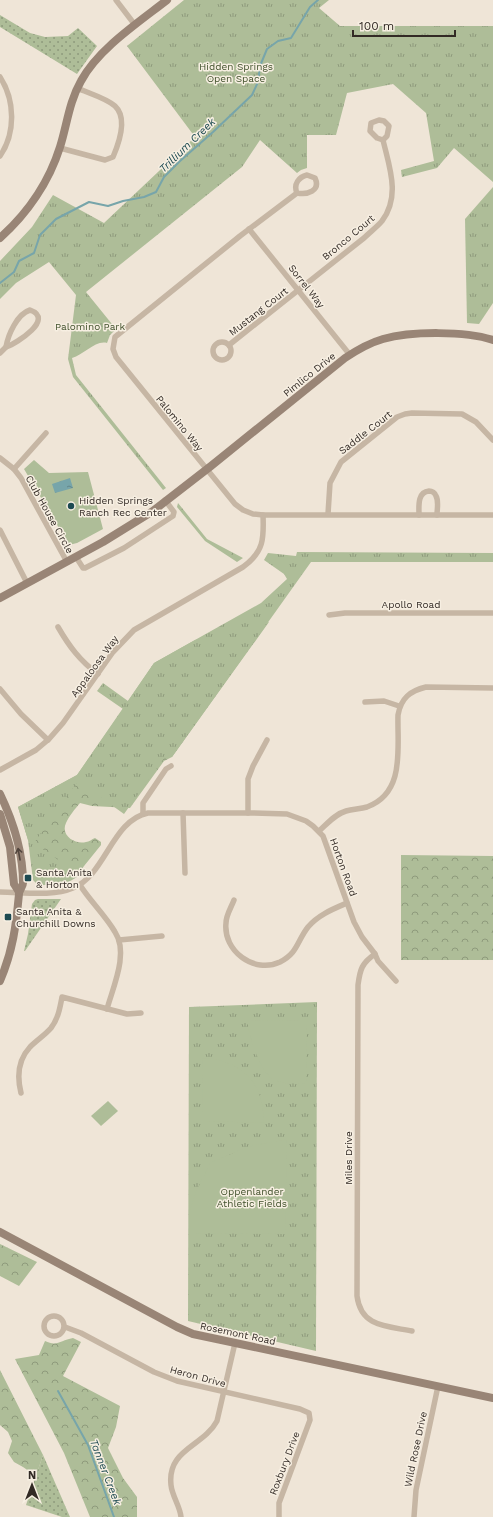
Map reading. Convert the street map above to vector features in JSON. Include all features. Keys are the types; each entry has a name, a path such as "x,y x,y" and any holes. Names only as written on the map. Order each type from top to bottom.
{"main road":[{"path":"0,239 34,200 48,178 60,148 69,109 77,88 85,74 98,58 167,0"},
{"name":"Pimlico Drive","path":"0,598 76,557 153,511 350,355 374,342 404,335 468,334 493,340"},
{"path":"0,794 13,826 20,854 23,885 19,892 18,916 14,941 0,981"},
{"path":"0,814 8,841 14,884 19,892"},
{"name":"Rosemont Road","path":"0,1232 177,1327 193,1334 493,1398"}],"street":[{"path":"116,0 136,25"},
{"path":"0,77 6,86 10,98 12,120 11,131 6,146 0,156"},
{"path":"60,148 105,160 112,157 119,141 122,127 119,112 114,106 77,88"},
{"name":"Bronco Court","path":"298,290 382,221 391,204 393,184 383,140"},
{"name":"Palomino Way","path":"297,193 249,229 115,337 113,349 116,357 206,470 235,504 243,510 253,514 263,515 493,515"},
{"name":"Sorrel Way","path":"249,229 350,355"},
{"name":"Mustang Court","path":"229,345 298,290"},
{"path":"0,353 6,347 13,345 36,326 39,321 36,312 30,310 25,311 8,338 6,347"},
{"name":"Saddle Court","path":"328,514 330,483 340,462 397,417 412,413 462,414 476,422 493,440"},
{"path":"14,469 46,433"},
{"name":"Club House Circle","path":"0,458 14,469 28,489 66,562"},
{"path":"419,515 419,500 424,492 430,491 437,496 437,515"},
{"path":"76,557 83,568 85,568 124,548 173,516 174,512 165,500"},
{"name":"Appaloosa Way","path":"0,770 36,750 48,740 63,723 124,640 134,630 243,567 252,560 258,553 263,540 263,515"},
{"path":"0,530 27,583"},
{"name":"Apollo Road","path":"329,615 345,612 493,613"},
{"path":"58,627 72,650 84,663 98,674"},
{"path":"319,831 345,811 368,807 386,795 395,778 397,769 399,706 410,693 417,689 426,687 493,688"},
{"path":"0,689 17,710 48,740"},
{"path":"365,702 384,701 399,706"},
{"path":"248,813 248,779 267,740"},
{"path":"0,892 55,892 64,891 80,885 91,874 130,821 143,814 143,803 166,769 171,766"},
{"path":"183,813 185,872"},
{"name":"Horton Road","path":"143,814 248,813 292,815 306,821 319,831 326,845 347,904 357,927 378,961 396,981"},
{"path":"80,885 116,932 119,940 121,951 120,960 108,1009"},
{"path":"234,900 227,915 226,923 226,932 230,945 242,958 252,963 265,965 278,963 289,956 297,947 309,926 314,921 325,913 347,904"},
{"path":"119,940 162,936"},
{"name":"Miles Drive","path":"375,954 364,962 361,967 358,985 357,1296 360,1310 369,1320 378,1324 412,1331"},
{"path":"21,1093 18,1077 22,1060 30,1047 51,1028 55,1022 62,997 127,1014 142,1013"},
{"name":"Heron Drive","path":"65,1327 81,1333 160,1375 186,1384 300,1409 309,1413 310,1416"},
{"path":"181,1517 171,1485 173,1465 185,1450 202,1439 211,1430 217,1421 235,1343"},
{"name":"Wild Rose Drive","path":"414,1517 416,1490 438,1386"},
{"name":"Roxbury Drive","path":"279,1517 279,1503 310,1420 310,1416"}],"green space":[{"name":"Hidden Springs Open Space","path":"184,0 329,0 319,8 340,26 493,26 493,182 454,148 437,168 402,177 401,170 434,161 426,113 393,84 347,93 336,135 307,135 307,168 297,173 260,140 242,167 86,292 116,329 110,335 107,343 98,344 72,358 76,375 166,488 163,490 73,377 68,359 76,295 49,262 16,283 0,299 0,261 32,227 53,195 104,223 195,137 127,46"},
{"path":"0,15 30,33 45,37 68,36 78,28 97,46 77,74 0,27"},
{"path":"493,187 493,303 479,324 467,323 465,219"},
{"name":"Hidden Springs Ranch Rec Center","path":"34,460 49,473 88,472 103,529 77,543 69,545 24,469"},
{"path":"178,503 207,539 243,558 237,562 205,541 177,507"},
{"path":"297,552 493,553 493,562 311,562 172,757 165,757 124,814 78,781 34,843 80,875 65,883 55,885 38,885 33,880 28,840 18,807 77,775 123,709 97,691 103,683 128,701 154,663 261,603 287,579 284,574 264,560 268,553 296,556"},
{"path":"269,622 172,757 164,761 130,808 92,806 80,803 72,813 66,823 65,832 67,836 74,841 82,843 95,838 101,842 101,845 80,871 75,873 28,840 18,807 77,775 154,663 195,640"},
{"path":"401,855 493,856 493,960 401,960"},
{"path":"38,899 61,899 24,951 32,904"},
{"name":"Oppenlander Athletic Fields","path":"317,1002 316,1351 188,1321 189,1007"},
{"path":"247,1020 303,1021 307,1025 306,1084 283,1083 270,1076 260,1063 256,1054"},
{"path":"211,1058 235,1066 251,1079 257,1088 260,1098 264,1123 207,1121 203,1117 202,1059"},
{"path":"108,1101 118,1111 101,1126 91,1116"},
{"path":"287,1139 285,1234 190,1233 190,1210 196,1192 210,1163 247,1147"},
{"path":"0,1244 37,1262 19,1286 0,1276"},
{"path":"73,1338 81,1342 63,1376 120,1406 116,1427 108,1448 123,1478 137,1497 137,1517 90,1517 64,1453 15,1359 39,1355 45,1341 49,1343 56,1343"},
{"path":"0,1370 43,1455 36,1476 14,1462 8,1453 12,1441 8,1432 0,1425"},
{"path":"43,1455 70,1517 62,1517 26,1505"}],"water":[{"path":"70,478 73,488 55,493 52,484"}],"waterway":[{"name":"Trillium Creek","path":"0,283 14,272 19,261 34,253 40,235 56,219 89,202 108,206 123,201 144,197 156,192 164,177 252,95 258,82 260,66 267,49 278,41 291,38 310,7 318,0"},
{"name":"Tanner Creek","path":"58,1391 88,1445 114,1517"}],"place":[{"name":"Hidden Springs Ranch Rec Center","path":"71,506"},
{"name":"Santa Anita & Horton","path":"28,878"},
{"name":"Santa Anita & Churchill Downs","path":"8,917"}],"park label":[{"name":"Palomino Park","path":"90,326"}]}
